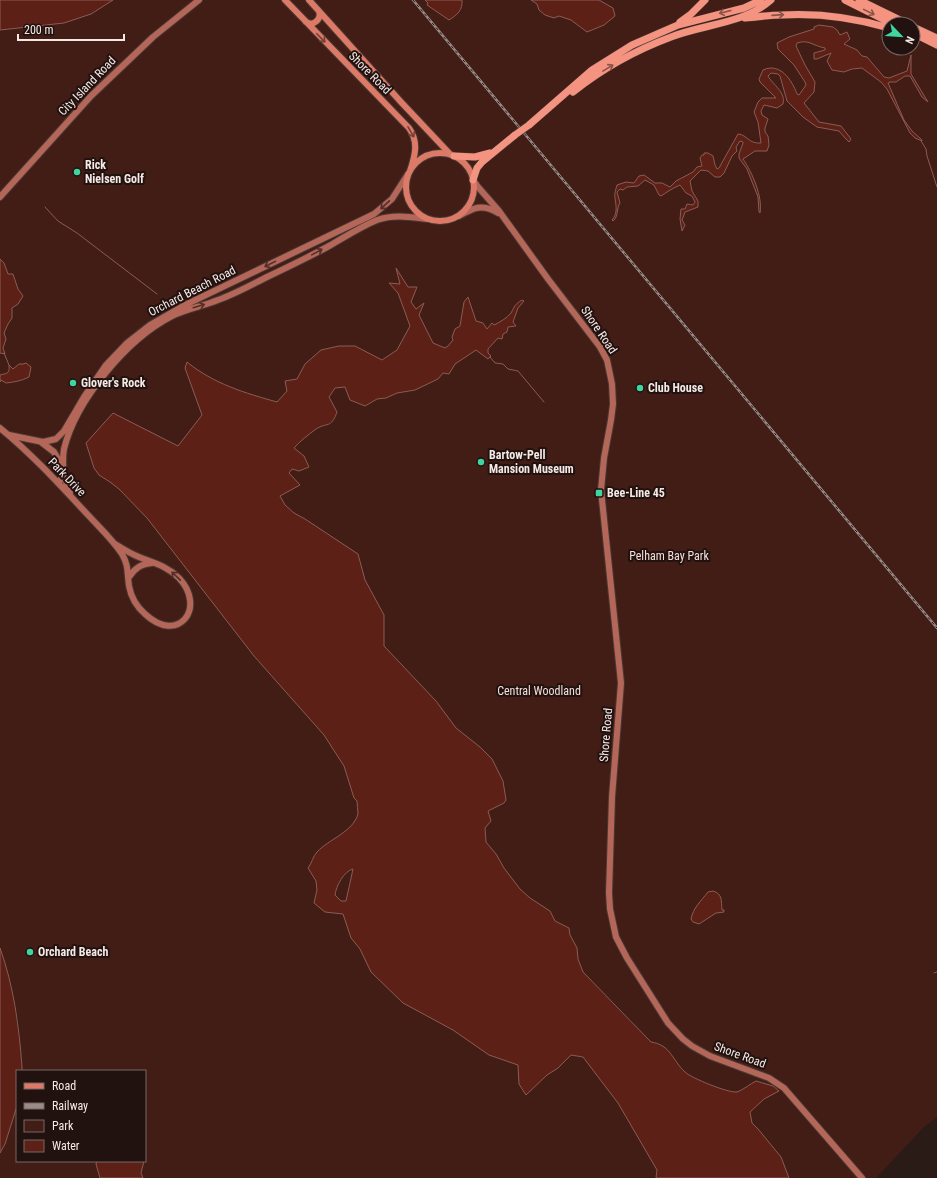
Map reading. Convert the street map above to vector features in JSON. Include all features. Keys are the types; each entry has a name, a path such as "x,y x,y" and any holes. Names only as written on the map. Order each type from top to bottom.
{"highway":[{"path":"473,180 479,165 553,105 577,82 604,62 632,45 663,31 692,14 705,0"},
{"path":"663,31 697,20 744,8 762,0"},
{"path":"739,18 754,11 771,0"},
{"path":"845,0 881,18"},
{"path":"859,0 892,16"},
{"path":"553,105 603,71 641,50 683,33 739,18 781,14 819,15 854,20 881,26"},
{"path":"921,31 937,38"},
{"path":"921,38 937,45"},
{"path":"453,155 475,157 487,154 497,149"}],"main road":[{"name":"Shore Road","path":"285,0 409,128 416,147 409,172"},
{"name":"Shore Road","path":"309,0 401,102 453,155"},
{"path":"305,22 311,24 317,21 320,16 318,10"},
{"path":"438,153 453,155 467,166 473,180 474,189 472,199 468,207 459,216 441,222 428,219 417,212 409,202 406,186 409,172 418,161 426,156 438,153"}],"street":[{"name":"City Island Road","path":"0,197 91,96 153,37 199,0"},
{"name":"Orchard Beach Road","path":"9,436 38,441 51,441 60,435 106,366 122,348 144,329 183,306 374,214 392,199 409,172"},
{"name":"Shore Road","path":"473,180 499,211 600,347 607,360 612,384 611,420 604,458 601,490 621,683 612,797 609,893 610,909 616,937 627,958 668,1023 676,1033 692,1046 710,1056 731,1065 761,1074 784,1088 862,1178"},
{"name":"Shore Road","path":"459,216 473,209 482,207 490,208 502,217"},
{"name":"Orchard Beach Road","path":"70,496 62,466 65,448 78,414 117,360 130,346 152,328 179,313 220,299 286,268 377,220 399,216 428,219"},
{"name":"Park Drive","path":"0,428 58,483 115,544 126,561 131,594 141,610 156,622 172,626 181,622 188,616 190,609 190,596 186,587 177,576 157,563 134,555 115,544"},
{"path":"27,452 31,446 38,441 52,450 62,466"},
{"path":"58,483 63,478 63,474"},
{"path":"129,577 140,565 157,563"}],"green space":[{"name":"Pelham Bay Park","path":"100,0 937,0 937,1117 924,1127 876,1178 783,1178 724,1105 645,1050 632,1021 263,654 561,1033 590,1065 609,1090 647,1134 666,1178 0,1178 0,1153 5,1144 16,1109 16,1162 146,1162 146,1070 22,1070 19,1023 11,983 0,948 0,19"}],"water":[{"path":"0,0 113,0 91,14 64,23 0,30"},
{"path":"425,0 462,0 462,7 455,16 449,20 427,5 428,3"},
{"path":"531,0 599,0 613,8 615,16 604,25 587,32 571,20 559,16 554,18 545,15 539,10 537,4"},
{"path":"819,25 833,27 840,35 847,32 850,39 844,44 857,50 862,56 867,57 884,77 889,78 907,71 911,56 911,74 928,102 922,97 910,76 905,76 896,82 888,83 904,120 922,141 915,138 910,133 887,89 881,82 862,68 844,72 832,70 827,61 831,53 814,59 814,53 825,50 825,48 808,42 797,43 796,46 815,82 814,92 804,103 819,122 841,126 851,139 849,142 839,131 817,127 803,117 787,101 780,76 778,74 771,73 768,76 781,92 783,96 783,104 777,108 764,105 761,111 762,115 768,119 765,128 769,145 767,151 755,151 743,159 756,185 760,200 760,213 758,197 747,169 739,158 743,143 740,141 736,147 737,151 732,156 724,173 720,177 715,177 708,171 701,170 690,181 692,191 698,201 698,207 685,212 682,220 685,225 682,231 680,219 681,209 685,209 687,204 693,205 695,202 692,196 686,193 680,185 661,196 654,185 645,180 638,186 627,187 623,190 620,189 617,192 620,203 616,217 613,221 612,220 616,212 615,195 617,185 626,182 634,183 639,176 644,175 655,183 662,183 670,187 676,181 693,172 697,167 702,166 700,158 704,155 704,153 708,153 713,156 717,169 719,168 738,134 753,142 761,143 758,122 754,112 758,102 762,98 776,98 760,82 759,79 763,70 775,68 780,70 789,78 797,94 799,95 806,85 805,82 794,65 778,49 777,43 789,37 814,29 814,27"},
{"path":"0,259 4,263 8,274 13,274 18,289 23,296 18,304 12,308 12,318 4,333 6,339 3,348 5,354 0,353"},
{"path":"396,268 408,287 417,287 411,302 416,309 424,303 419,315 433,343 445,348 453,340 452,337 455,329 460,326 464,302 468,297 476,321 483,323 487,329 492,323 494,325 511,313 517,303 522,300 524,301 518,308 513,322 516,326 508,327 507,332 503,334 502,339 498,338 488,349 488,353 491,356 488,359 476,350 455,364 449,374 443,373 438,379 415,390 397,393 386,398 377,399 365,406 350,400 345,387 335,388 329,397 337,412 333,421 316,429 301,440 294,448 304,456 309,467 299,471 292,469 289,473 300,485 280,496 285,505 294,513 358,554 365,580 384,615 384,646 436,701 456,728 480,747 492,759 503,781 506,800 504,803 488,811 491,821 485,828 486,842 520,889 530,898 550,911 555,921 569,928 570,935 577,948 578,959 583,972 651,1042 663,1046 689,1075 710,1085 732,1092 737,1092 756,1081 773,1086 779,1091 764,1099 750,1112 752,1123 781,1157 789,1178 656,1178 657,1170 618,1103 583,1057 571,1055 526,1095 519,1084 518,1065 489,1055 453,1030 403,1003 371,972 360,949 351,938 343,914 325,912 314,903 317,890 316,881 308,868 314,855 322,847 346,831 351,826 358,814 357,801 354,798 344,766 324,735 254,656 147,518 119,489 99,475 94,468 86,443 113,413 178,446 202,415 185,368 187,362 197,370 230,387 277,402 287,391 285,381 297,379 305,364 321,350 339,346 355,346 382,360 397,350 410,326 398,293 389,283 400,284","holes":["353,869 346,901 341,901 335,895 339,883 344,876"]},
{"path":"26,363 31,367 29,377 15,382 6,383 1,380 0,382 0,375 8,372 9,365 13,369 19,364"},
{"path":"713,891 720,896 722,910 724,910 724,912 716,913 699,924 693,922 691,919 695,908 708,892"},
{"path":"0,948 9,977 15,1007 22,1070 16,1070 16,1109 5,1144 0,1153"},
{"path":"97,1162 144,1162 141,1173 143,1178 100,1178"}],"waterway":[{"path":"921,141 926,149 937,187"},
{"path":"45,207 58,221 77,233 157,294"},
{"path":"4,353 9,365"},
{"path":"490,357 495,363 503,364 508,369 518,371 544,402"}],"railway":[{"path":"413,0 937,628"}],"place":[{"name":"Rick Nielsen Golf","path":"77,172"},
{"name":"Glover's Rock","path":"73,383"},
{"name":"Club House","path":"640,388"},
{"name":"Bartow-Pell Mansion Museum","path":"481,462"},
{"name":"Bee-Line 45","path":"599,493"},
{"name":"Orchard Beach","path":"30,952"}],"park label":[{"name":"Central Woodland","path":"539,691"}]}
